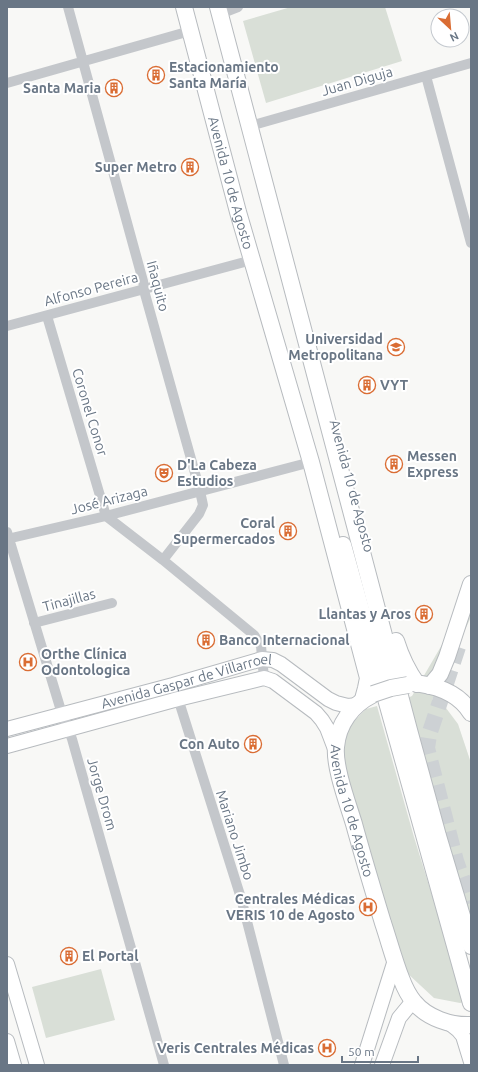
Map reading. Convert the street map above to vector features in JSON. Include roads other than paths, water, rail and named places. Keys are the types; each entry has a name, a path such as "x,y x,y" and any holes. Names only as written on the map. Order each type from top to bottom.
{"main road":[{"name":"Avenida 10 de Agosto","path":"184,7 252,260 311,462 368,678 364,700 346,717 339,732 335,749 339,775 405,989 413,1001 437,1019 468,1025"},
{"name":"Avenida 10 de Agosto","path":"219,10 434,821 471,946"},
{"name":"Avenida 10 de Agosto","path":"310,355 325,383 384,605 402,658 410,674 418,685"},
{"name":"Avenida 10 de Agosto","path":"280,359 296,383 319,456 471,1003"},
{"path":"418,685 440,674 448,658 471,584"},
{"name":"Avenida Gaspar de Villarroel","path":"7,729 174,685 262,659 273,660 281,664 336,703 348,706 364,700"},
{"name":"Avenida Gaspar de Villarroel","path":"7,746 178,699 264,678 273,681 316,713 327,728 335,749"},
{"path":"364,700 391,688 418,685 443,690 457,698 471,713"},
{"path":"362,1065 395,960"},
{"path":"7,964 37,1065"},
{"path":"382,1065 399,1018 413,1001"},
{"name":"Avenida 10 de Agosto","path":"448,1022 463,1036 471,1062"},
{"path":"7,1041 14,1065"}],"street":[{"name":"Iñaquito","path":"68,7 203,505 199,514 163,560"},
{"path":"219,10 238,7"},
{"path":"7,83 190,31"},
{"name":"Juan Diguja","path":"250,126 471,63"},
{"path":"426,76 471,243"},
{"name":"Alfonso Pereira","path":"7,326 252,260"},
{"name":"Coronel Conor","path":"47,316 106,516"},
{"name":"José Arizaga","path":"8,537 106,516 311,462"},
{"path":"106,516 163,560 254,636 261,646 264,678"},
{"name":"Jorge Drom","path":"8,537 62,714 68,729 164,1065"},
{"name":"Tinajillas","path":"34,623 112,603"},
{"name":"Mariano Jimbo","path":"174,685 241,898 284,1065"}],"tunnel":[{"path":"458,647 429,735 427,748 456,861 471,903"}],"place":[{"name":"Estacionamiento Santa María","path":"156,75"},
{"name":"Santa Maria","path":"114,88"},
{"name":"Super Metro","path":"190,167"},
{"name":"Universidad Metropolitana","path":"396,347"},
{"name":"VYT","path":"367,385"},
{"name":"Messen Express","path":"394,464"},
{"name":"D'La Cabeza Estudios","path":"164,473"},
{"name":"Coral Supermercados","path":"288,531"},
{"name":"Llantas y Aros","path":"424,614"},
{"name":"Banco Internacional","path":"206,640"},
{"name":"Orthe Clínica Odontologica","path":"28,662"},
{"name":"Con Auto","path":"253,744"},
{"name":"Centrales Médicas VERIS 10 de Agosto","path":"368,907"},
{"name":"El Portal","path":"69,956"},
{"name":"Veris Centrales Médicas","path":"327,1048"}]}
